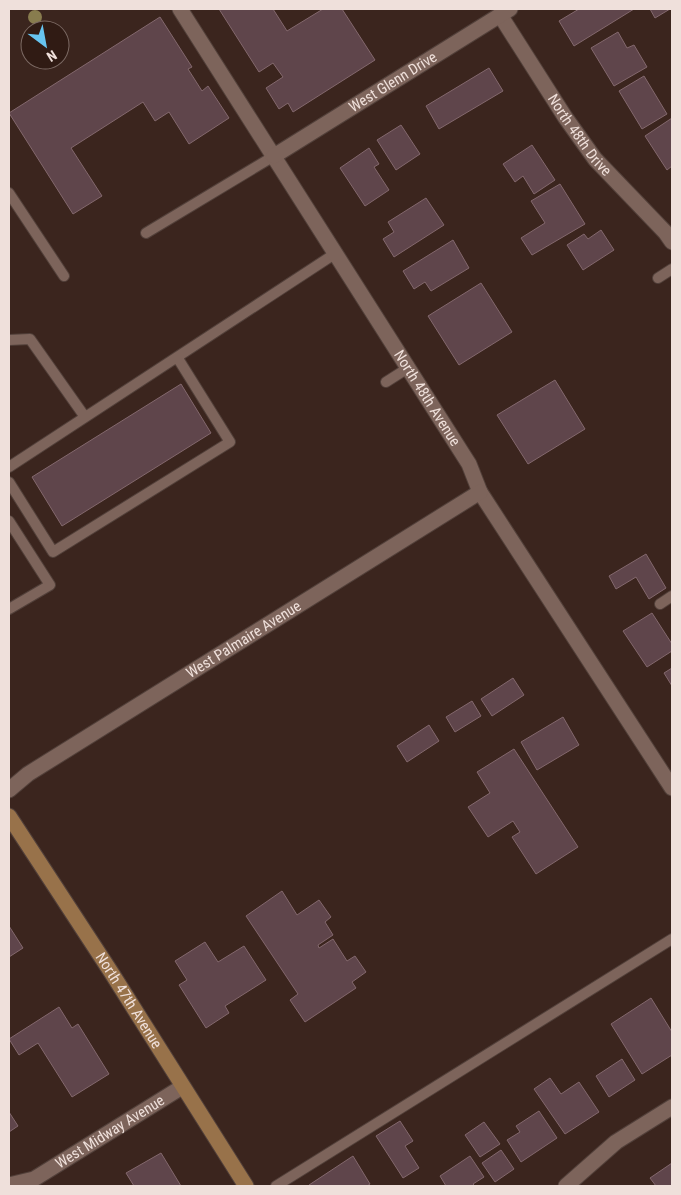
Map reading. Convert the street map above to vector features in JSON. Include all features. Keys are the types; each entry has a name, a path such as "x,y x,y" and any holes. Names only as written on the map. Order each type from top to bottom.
{"street":[{"name":"North 48th Avenue","path":"180,9 469,464 480,492 672,788"},
{"name":"West Glenn Drive","path":"274,156 505,12"},
{"name":"North 48th Drive","path":"505,12 565,117 595,159 665,232 672,242"},
{"name":"West Palmaire Avenue","path":"9,790 28,774 480,492"},
{"name":"North 47th Avenue","path":"9,816 111,972 246,1186"},
{"name":"West Midway Avenue","path":"9,1185 34,1179 182,1087"},
{"path":"566,1186 616,1142 672,1107"}],"lane":[{"path":"146,233 274,156"},
{"path":"9,193 64,276"},
{"path":"9,467 336,253"},
{"path":"658,278 672,269"},
{"path":"9,340 30,339 85,417"},
{"path":"9,482 53,552 230,442 177,357"},
{"path":"386,382 408,368"},
{"path":"9,521 50,585 9,609"},
{"path":"660,604 672,596"},
{"path":"276,1186 672,939"}],"building":[{"path":"219,9 273,9 287,31 323,9 342,9 375,60 293,112 288,103 279,109 266,88 283,77 273,63 259,72"},
{"path":"579,9 634,9 574,46 559,21"},
{"path":"650,9 670,9 655,18"},
{"path":"160,17 192,67 188,69 202,91 208,86 229,118 189,144 169,112 155,121 143,102 71,148 102,196 73,214 9,113"},
{"path":"618,32 627,48 634,45 647,67 614,86 591,48"},
{"path":"489,68 503,91 439,129 426,106"},
{"path":"644,76 667,114 642,129 619,91"},
{"path":"672,118 672,166 667,170 645,136"},
{"path":"401,125 420,154 396,170 377,140"},
{"path":"532,145 555,180 534,194 523,176 515,182 503,164"},
{"path":"369,148 379,164 374,167 389,190 365,206 340,168"},
{"path":"560,184 585,224 532,255 521,238 545,223 531,201"},
{"path":"426,198 444,225 394,257 383,239 394,232 388,222"},
{"path":"601,230 614,250 583,270 567,245 584,234 588,239"},
{"path":"453,240 469,268 431,291 425,282 414,289 403,271"},
{"path":"481,283 512,332 459,365 428,316"},
{"path":"555,380 585,429 528,464 497,415"},
{"path":"181,384 211,433 62,526 32,477"},
{"path":"646,554 666,588 649,599 636,577 616,589 609,576"},
{"path":"652,613 672,644 672,651 647,667 623,631"},
{"path":"672,668 672,686 664,673"},
{"path":"513,678 524,695 492,716 481,699"},
{"path":"472,701 481,716 455,732 446,717"},
{"path":"563,717 579,745 537,770 521,742"},
{"path":"429,725 439,741 407,762 397,746"},
{"path":"514,749 578,847 536,874 512,837 520,832 513,821 488,837 468,807 490,793 477,772"},
{"path":"282,891 297,915 319,900 331,917 325,922 333,935 318,945 319,948 333,939 347,961 355,956 366,972 352,982 356,988 305,1022 290,1000 298,994 246,916"},
{"path":"9,926 23,948 9,957"},
{"path":"205,942 218,962 244,946 266,980 225,1006 229,1013 206,1028 179,985 187,980 175,961"},
{"path":"651,998 672,1032 672,1055 642,1074 611,1024"},
{"path":"59,1007 72,1028 78,1024 109,1074 72,1097 38,1043 19,1055 9,1039"},
{"path":"622,1059 635,1080 609,1097 596,1076"},
{"path":"550,1078 561,1094 579,1082 599,1112 565,1134 534,1089"},
{"path":"539,1111 557,1138 521,1162 507,1140 520,1132 516,1126"},
{"path":"9,1112 18,1126 9,1132"},
{"path":"400,1121 413,1141 405,1146 419,1168 403,1178 376,1136"},
{"path":"484,1122 500,1144 480,1157 465,1135"},
{"path":"501,1150 514,1169 495,1182 482,1163"},
{"path":"161,1153 181,1186 134,1186 126,1173"},
{"path":"353,1156 370,1184 367,1186 309,1185"},
{"path":"470,1156 484,1177 473,1184 475,1186 446,1186 440,1176"},
{"path":"672,1163 672,1186 656,1186 650,1178"}]}
